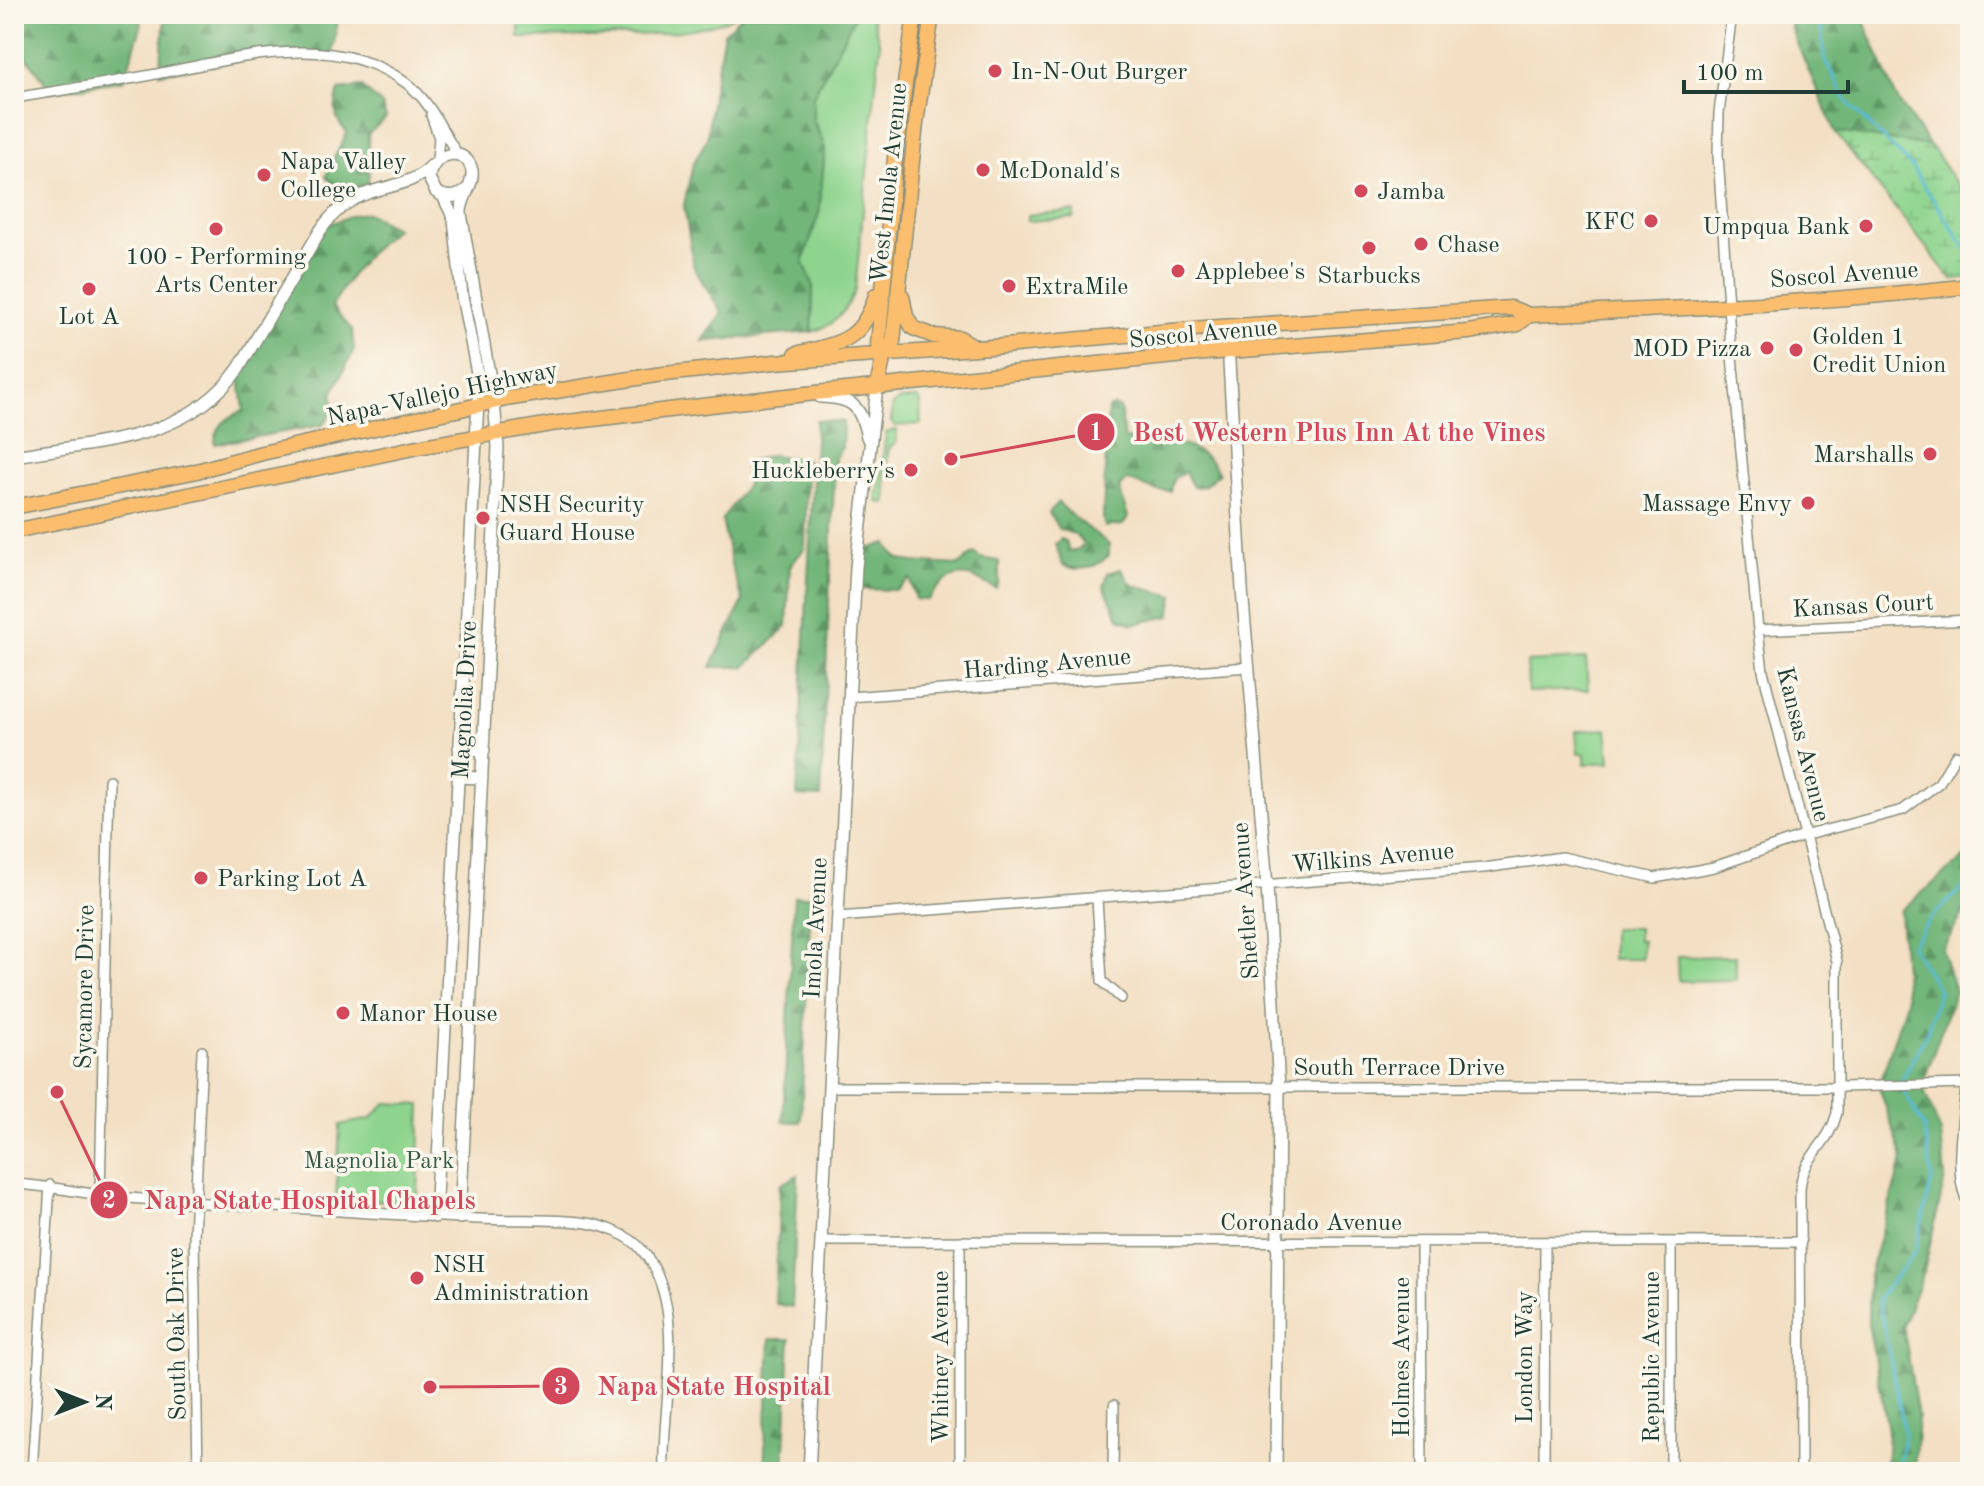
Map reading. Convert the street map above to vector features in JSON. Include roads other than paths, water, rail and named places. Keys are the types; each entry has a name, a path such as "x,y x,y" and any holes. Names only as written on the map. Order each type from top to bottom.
{"main road":[{"name":"West Imola Avenue","path":"884,355 878,345 888,224 914,18"},
{"name":"West Imola Avenue","path":"877,387 884,355 893,342 919,99 931,19"},
{"path":"752,364 838,342 863,327 876,295 888,224"},
{"path":"900,271 903,304 911,327 934,336 960,338 978,348"},
{"name":"Soscol Avenue","path":"884,355 1511,308 1529,315 1899,295 1970,286"},
{"name":"Soscol Avenue","path":"877,387 1468,332 1518,324 1529,315"},
{"name":"Napa-Vallejo Highway","path":"14,507 193,472 262,453 494,402 645,376 752,364 884,355"},
{"name":"Napa-Vallejo Highway","path":"14,531 551,424 877,387"}],"street":[{"name":"Kansas Avenue","path":"1732,14 1719,113 1718,155 1728,304 1758,630 1763,671 1837,961 1837,1113 1832,1131 1809,1158 1802,1173 1801,1472"},
{"path":"914,18 931,19"},
{"path":"14,98 235,58 298,53 347,58 389,72 407,84 441,124 459,156"},
{"path":"429,108 439,138 435,162"},
{"path":"14,456 155,430 203,407 239,368 331,216 363,194 415,179 448,154 459,156"},
{"name":"Magnolia Drive","path":"459,156 472,171 472,181 462,200 461,214 497,434 460,1218"},
{"name":"Magnolia Drive","path":"435,162 430,181 451,209 458,242 462,296 479,383 435,1217"},
{"path":"394,186 417,185 440,194 458,196 467,189"},
{"name":"Shetler Avenue","path":"1227,327 1279,1088 1276,1472"},
{"name":"Imola Avenue","path":"809,1472 857,554 877,387"},
{"path":"787,396 835,398 852,403 861,414 869,449"},
{"path":"472,499 496,500"},
{"name":"Kansas Court","path":"1758,630 1970,620"},
{"name":"Harding Avenue","path":"849,697 1248,667"},
{"path":"459,748 484,750"},
{"name":"Wilkins Avenue","path":"838,917 1484,868 1562,857 1655,878 1714,867 1807,835 1903,810 1939,783 1956,755"},
{"path":"458,777 482,778"},
{"name":"Sycamore Drive","path":"100,1195 109,780"},
{"path":"1097,899 1102,981 1121,998"},
{"name":"South Oak Drive","path":"198,1472 194,1237 202,1051"},
{"path":"1968,1085 1960,1164 1962,1189 1970,1206"},
{"name":"South Terrace Drive","path":"829,1087 1968,1085"},
{"path":"14,1184 50,1185 100,1195 435,1217 582,1223 606,1228 639,1246 663,1288 670,1345 664,1472"},
{"path":"32,1472 50,1185"},
{"name":"Coronado Avenue","path":"821,1241 1801,1242"},
{"name":"Whitney Avenue","path":"960,1241 960,1472"},
{"name":"Holmes Avenue","path":"1421,1242 1422,1472"},
{"name":"London Way","path":"1544,1472 1545,1242"},
{"name":"Republic Avenue","path":"1671,1242 1671,1472"},
{"path":"1113,1472 1114,1405"}],"waterway":[{"path":"1819,14 1825,59 1846,101 1911,166 1970,255"},
{"path":"1901,1082 1927,1032 1939,990 1911,946 1930,919 1970,880"},
{"path":"1897,1472 1905,1433 1878,1299 1915,1252 1932,1179 1924,1127 1902,1088"}],"place":[{"name":"In-N-Out Burger","path":"995,71"},
{"name":"McDonald's","path":"983,170"},
{"name":"Napa Valley College","path":"264,175"},
{"name":"Jamba","path":"1361,191"},
{"name":"KFC","path":"1651,221"},
{"name":"Umpqua Bank","path":"1866,226"},
{"name":"100 - Performing Arts Center","path":"216,229"},
{"name":"Chase","path":"1421,244"},
{"name":"Starbucks","path":"1369,248"},
{"name":"Applebee's","path":"1178,271"},
{"name":"ExtraMile","path":"1009,286"},
{"name":"Lot A","path":"89,289"},
{"name":"MOD Pizza","path":"1767,348"},
{"name":"Golden 1 Credit Union","path":"1796,350"},
{"name":"Marshalls","path":"1930,454"},
{"name":"Best Western Plus Inn At the Vines","path":"951,459"},
{"name":"Huckleberry's","path":"911,470"},
{"name":"Massage Envy","path":"1808,503"},
{"name":"NSH Security Guard House","path":"483,518"},
{"name":"Parking Lot A","path":"201,878"},
{"name":"Manor House","path":"343,1013"},
{"name":"Napa State Hospital Chapels","path":"57,1092"},
{"name":"NSH Administration","path":"417,1278"},
{"name":"Napa State Hospital","path":"430,1387"}],"park label":[{"name":"Magnolia Park","path":"379,1160"}]}
